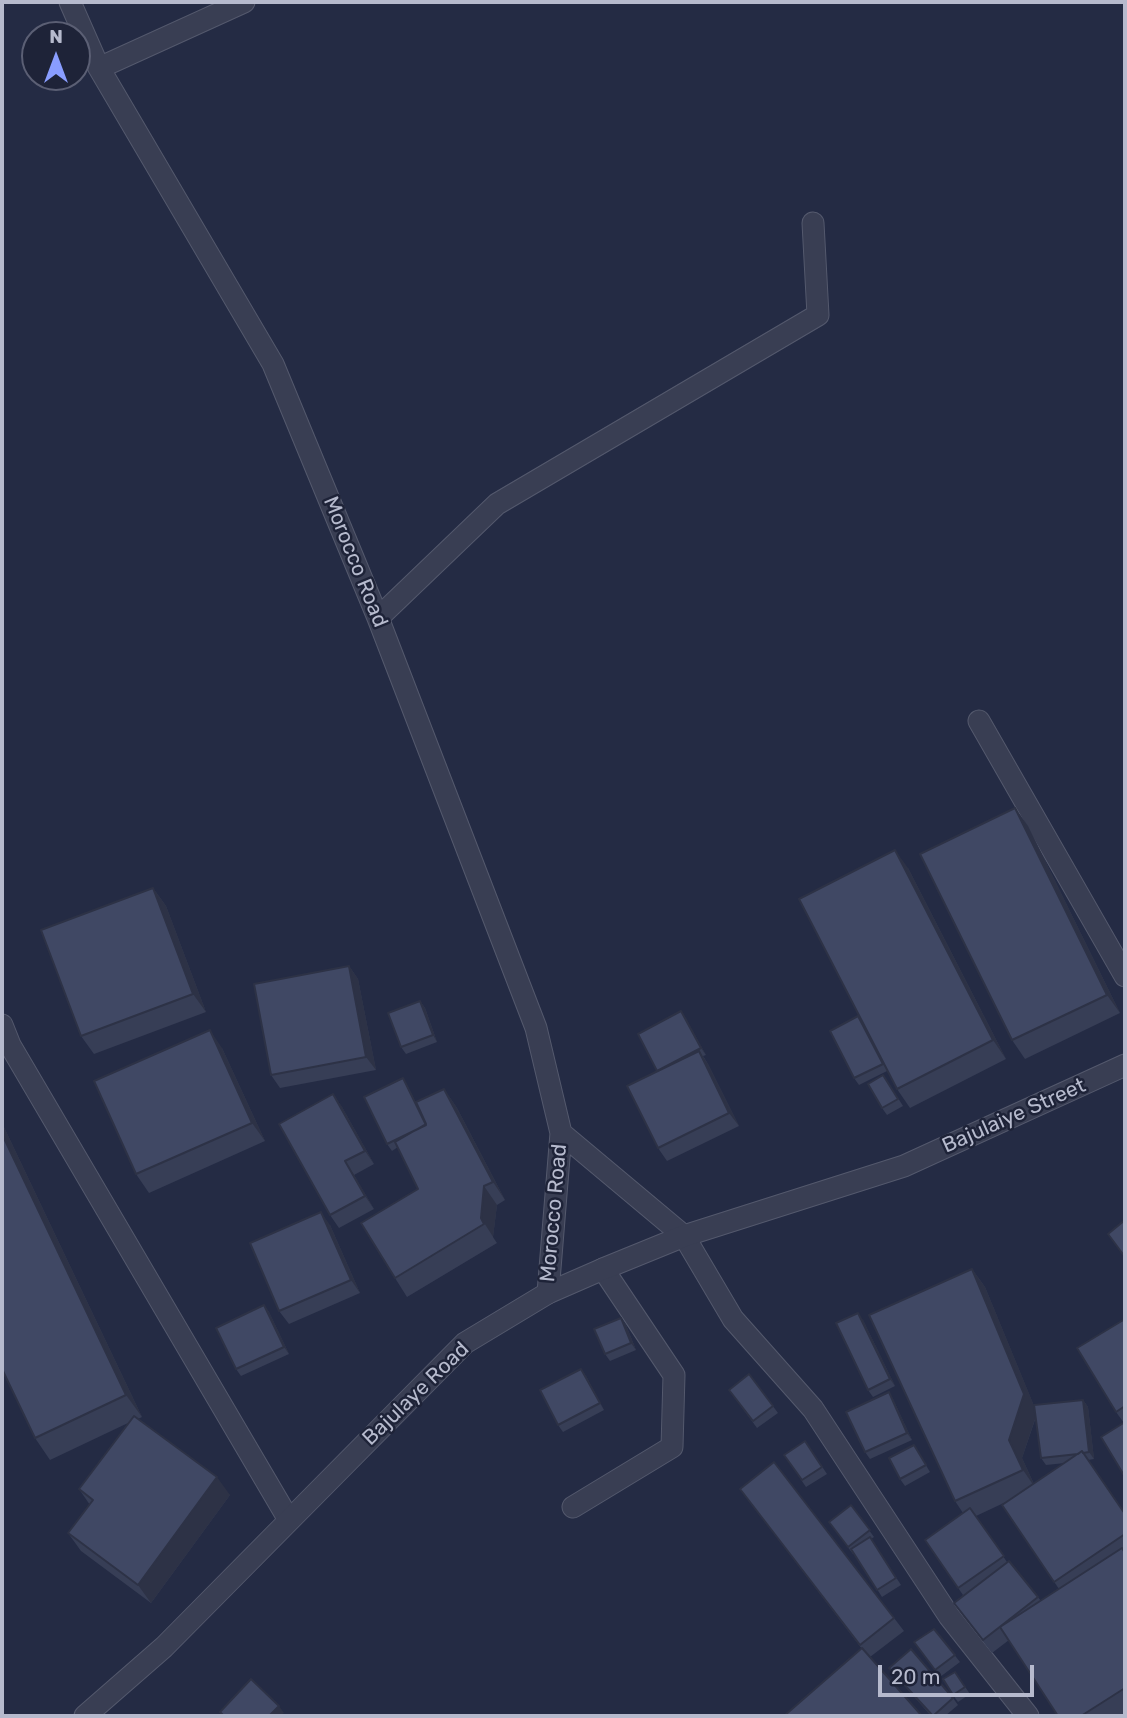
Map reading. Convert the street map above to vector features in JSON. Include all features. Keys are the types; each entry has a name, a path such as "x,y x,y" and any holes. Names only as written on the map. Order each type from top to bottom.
{"street":[{"name":"Morocco Road","path":"70,2 99,68 273,364 378,618 536,1028 561,1133 548,1293"},
{"path":"99,68 244,2"},
{"path":"378,618 497,504 818,314 813,223"},
{"path":"979,721 1125,976"},
{"path":"2,1025 10,1045 289,1520"},
{"name":"Bajulaiye Street","path":"904,1166 1125,1065"},
{"name":"Morocco Road","path":"561,1133 684,1236 733,1319 813,1409 949,1616 1028,1716"},
{"name":"Bajulaye Road","path":"85,1716 164,1647 465,1343 548,1293 684,1236 904,1166"},
{"path":"573,1507 672,1447 674,1375 603,1269"}],"building":[{"path":"1015,808 1107,995 1012,1040 920,854"},
{"path":"895,850 993,1040 897,1089 799,899"},
{"path":"153,888 193,994 81,1036 41,930"},
{"path":"349,966 366,1057 271,1075 254,984"},
{"path":"420,1001 433,1035 401,1047 388,1013"},
{"path":"681,1011 701,1048 657,1071 638,1034"},
{"path":"858,1016 883,1064 854,1078 830,1031"},
{"path":"210,1030 252,1123 136,1174 94,1081"},
{"path":"699,1051 729,1113 658,1148 627,1086"},
{"path":"883,1075 898,1099 882,1108 868,1084"},
{"path":"403,1078 426,1125 387,1144 364,1097"},
{"path":"444,1089 493,1182 484,1186 481,1218 484,1224 395,1278 361,1223 418,1189 395,1142 426,1124 416,1102"},
{"path":"333,1094 365,1151 345,1161 365,1196 330,1215 279,1124"},
{"path":"2,1134 126,1395 35,1438 2,1369"},
{"path":"321,1212 351,1280 279,1311 250,1243"},
{"path":"1125,1220 1125,1257 1108,1234"},
{"path":"972,1269 1024,1394 1009,1440 1023,1470 955,1501 869,1315"},
{"path":"264,1305 284,1347 236,1369 216,1328"},
{"path":"858,1313 890,1379 868,1390 836,1323"},
{"path":"621,1318 631,1343 605,1354 594,1329"},
{"path":"1125,1319 1125,1406 1116,1412 1077,1348"},
{"path":"581,1369 600,1403 558,1425 540,1390"},
{"path":"749,1374 773,1406 753,1421 729,1390"},
{"path":"889,1392 907,1433 865,1452 846,1412"},
{"path":"1083,1400 1089,1452 1041,1458 1034,1405"},
{"path":"134,1416 217,1477 138,1585 68,1533 93,1500 79,1489"},
{"path":"1125,1422 1125,1477 1101,1437"},
{"path":"805,1441 822,1467 802,1480 784,1455"},
{"path":"914,1445 926,1465 900,1479 889,1458"},
{"path":"1082,1451 1125,1514 1125,1534 1054,1582 1002,1505"},
{"path":"774,1462 894,1618 860,1645 740,1489"},
{"path":"851,1505 870,1530 848,1547 829,1522"},
{"path":"970,1508 1004,1556 958,1588 925,1540"},
{"path":"870,1537 896,1578 877,1590 851,1549"},
{"path":"1122,1548 1125,1553 1125,1688 1081,1716 1058,1716 1000,1627"},
{"path":"1009,1561 1038,1597 983,1640 954,1603"},
{"path":"934,1629 955,1655 935,1670 914,1642"},
{"path":"862,1648 922,1716 784,1716"},
{"path":"911,1649 953,1698 933,1716 889,1668"},
{"path":"955,1672 965,1687 953,1695 943,1679"},
{"path":"251,1679 279,1706 269,1716 224,1716 220,1712"}]}
